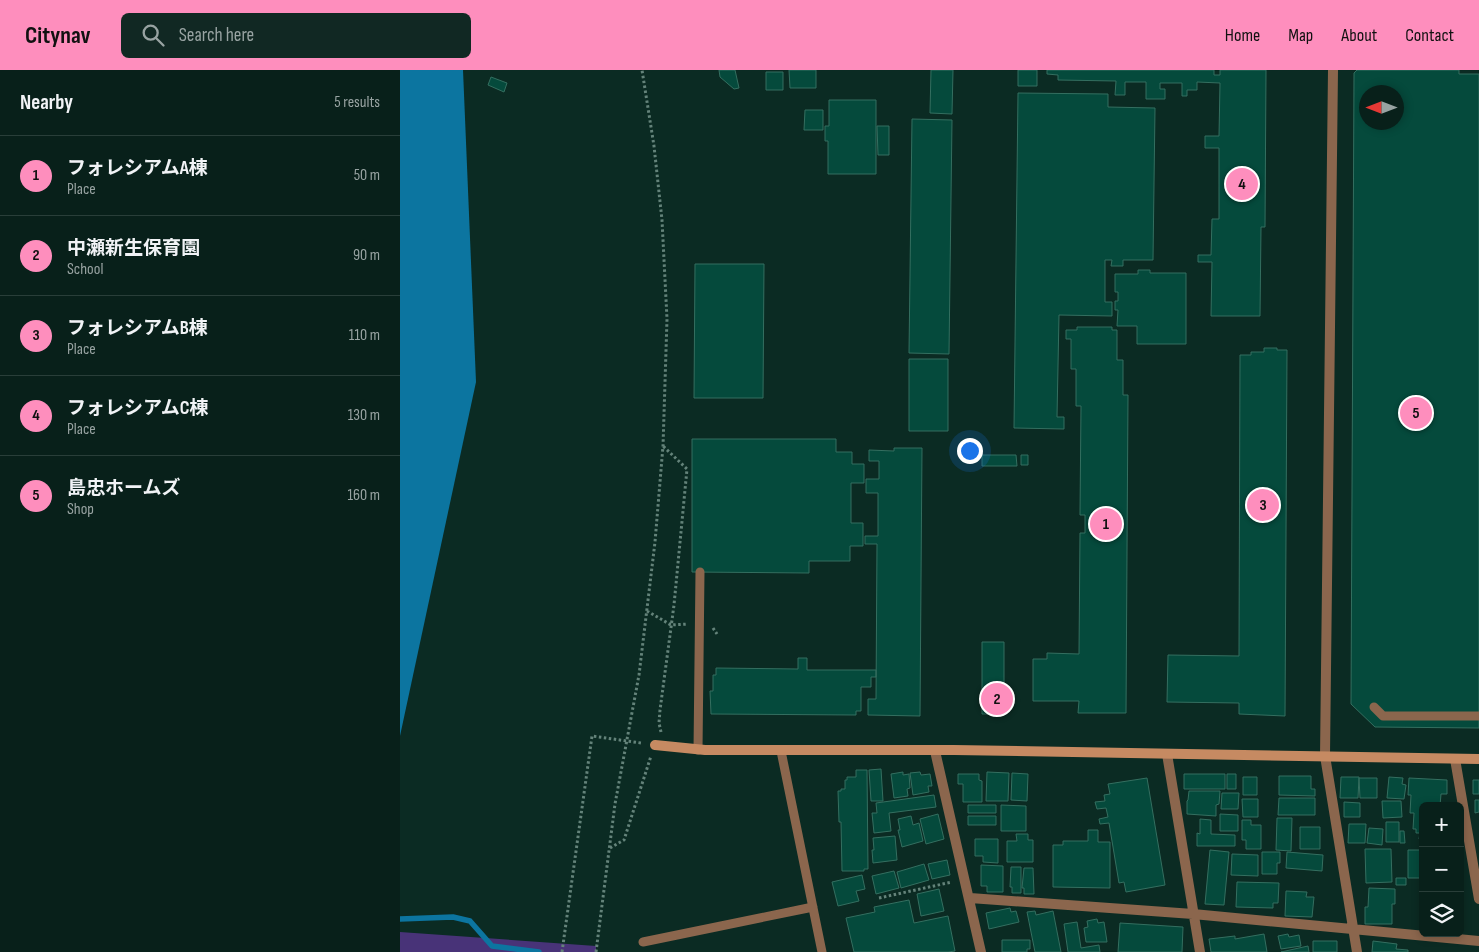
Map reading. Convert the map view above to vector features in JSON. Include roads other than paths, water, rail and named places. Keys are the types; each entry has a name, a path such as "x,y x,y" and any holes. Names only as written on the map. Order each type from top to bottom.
{"street":[{"path":"1333,70 1325,756 1357,952"},
{"path":"654,745 698,750 935,751 1479,759"},
{"path":"935,751 981,952"},
{"path":"1167,754 1200,952"},
{"path":"1455,759 1479,899"},
{"path":"970,898 1193,914 1479,941"}],"lane":[{"path":"698,750 700,572"},
{"path":"1374,706 1383,716 1479,716"},
{"path":"781,751 822,952"},
{"path":"643,942 813,907"}],"water":[{"path":"400,70 463,70 476,382 400,736"}],"waterway":[{"path":"400,919 453,917 470,921 492,946 539,952"}],"place":[{"name":"フォレシアムC棟","path":"1242,184"},
{"name":"島忠ホームズ","path":"1416,413"},
{"name":"フォレシアムB棟","path":"1263,505"},
{"name":"フォレシアムA棟","path":"1106,524"},
{"name":"中瀬新生保育園","path":"997,699"}]}
